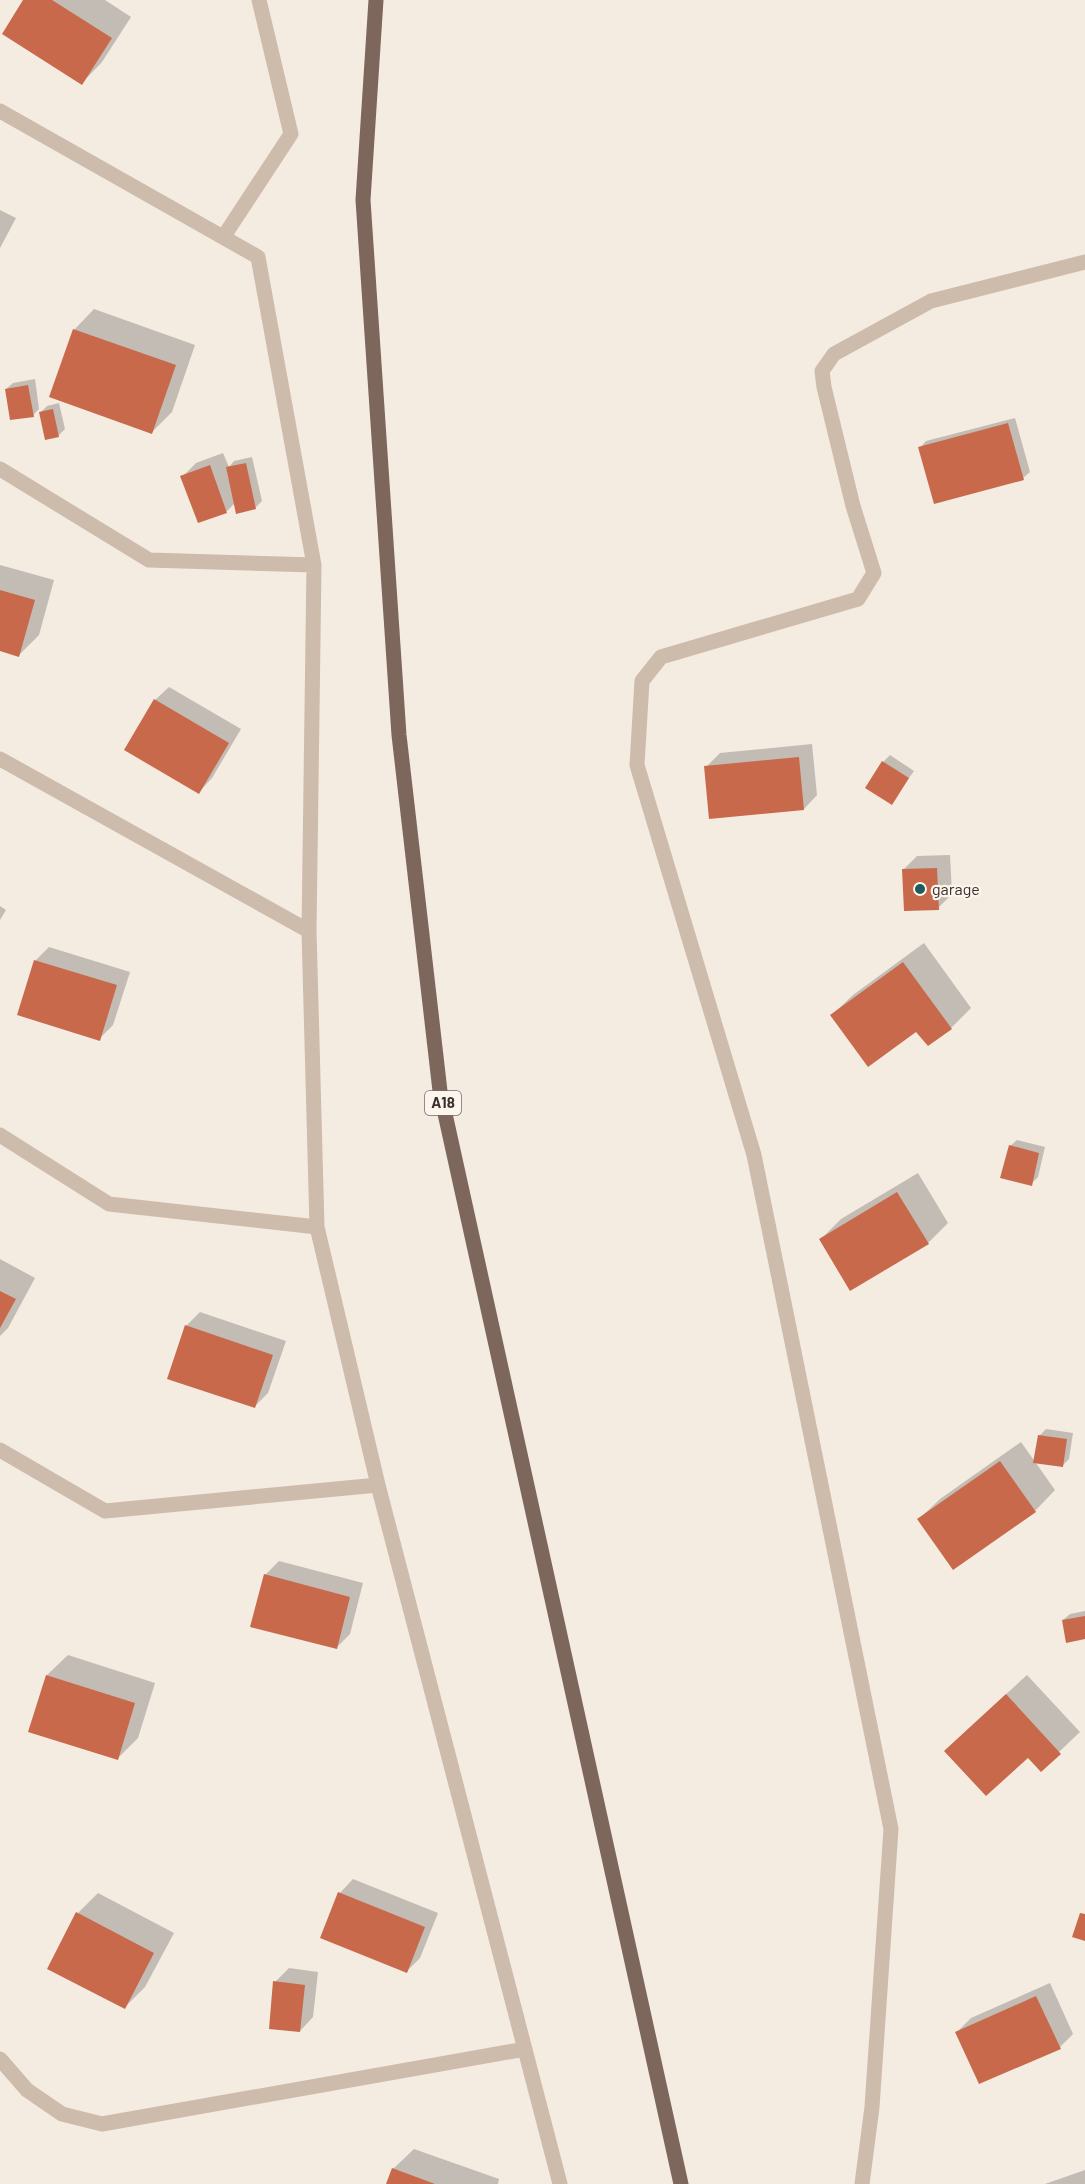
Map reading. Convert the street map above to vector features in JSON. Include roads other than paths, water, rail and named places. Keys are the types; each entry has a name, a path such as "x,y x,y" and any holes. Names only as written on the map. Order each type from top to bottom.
{"main road":[{"name":"A18","path":"376,0 363,200 399,735 440,1091 681,2184"}],"street":[{"path":"224,236 291,134 260,0"},
{"path":"0,111 258,257 314,565 309,931 317,1227 378,1485 560,2184"},
{"path":"862,2184 872,2107 891,1828 754,1155 637,765 642,681 661,657 858,599 874,573 853,506 824,387 822,371 834,354 932,300 1085,262"},
{"path":"0,469 149,560 314,565"},
{"path":"0,759 309,931"},
{"path":"0,1135 109,1204 317,1227"},
{"path":"0,1450 105,1511 378,1485"},
{"path":"0,2059 27,2090 62,2114 102,2124 525,2049"}],"place":[{"name":"garage","path":"920,889"}]}
